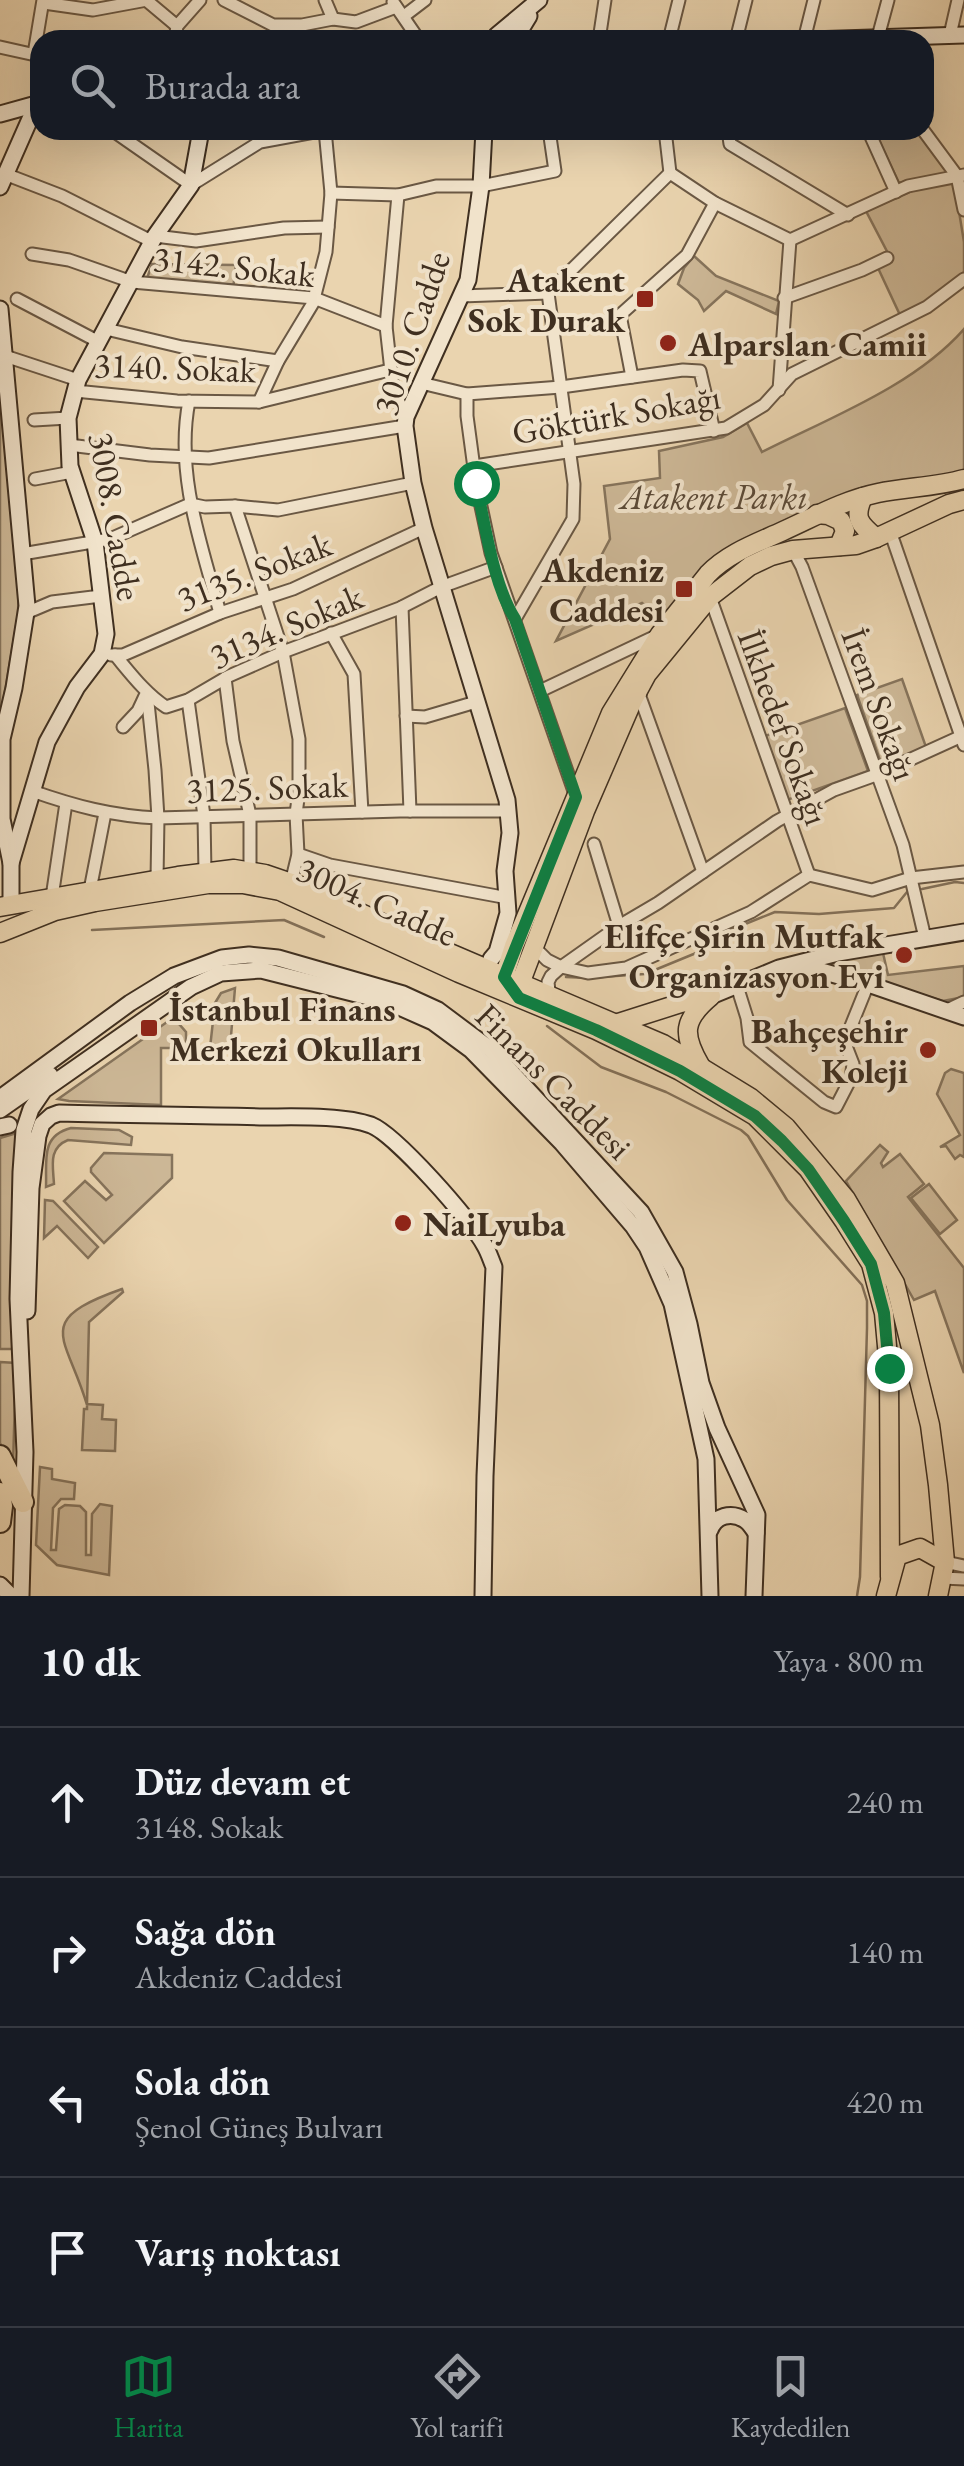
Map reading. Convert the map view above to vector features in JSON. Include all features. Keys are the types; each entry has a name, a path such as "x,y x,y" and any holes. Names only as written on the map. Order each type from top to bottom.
{"highway":[{"path":"0,1456 23,1502"},
{"path":"0,1493 0,1522"}],"main road":[{"path":"519,990 514,946 611,713 660,634 696,587 715,567 749,546 817,514 863,497 964,479"},
{"path":"863,497 858,508 861,525 883,535"},
{"path":"519,990 608,752 641,684 710,598 750,566 772,556 856,544 964,500"},
{"path":"817,514 841,521 845,530 840,546"},
{"name":"3004. Cadde","path":"6,906 234,869 291,882 451,954 519,990"},
{"name":"3004. Cadde","path":"4,931 55,911 95,902 208,884 244,884 280,891 519,990"},
{"path":"4,931 6,906"},
{"path":"519,990 539,972 536,945"},
{"path":"451,954 479,960 514,946"},
{"path":"519,990 615,1024 700,1065 751,1098 786,1127 846,1199 871,1264 884,1313 889,1368 890,1577"},
{"path":"519,990 565,1004"},
{"path":"519,990 680,1071 755,1116 782,1141 840,1224 844,1228 851,1219"},
{"path":"615,1024 711,996"},
{"path":"700,1065 687,1030 694,1010 711,996"},
{"path":"851,1219 895,1282 930,1425 948,1575"},
{"path":"886,1596 897,1556 908,1550 926,1549 948,1575"}],"street":[{"path":"40,30 44,2 93,10 146,0 177,26"},
{"path":"176,30 200,0"},
{"path":"224,0 273,25 333,19 356,22 425,0"},
{"path":"325,0 333,19"},
{"path":"600,30 605,0"},
{"path":"671,30 679,0"},
{"path":"738,30 746,0"},
{"path":"809,30 814,0"},
{"path":"880,30 888,0"},
{"path":"957,35 958,0"},
{"path":"509,30 535,4"},
{"path":"397,8 412,30"},
{"path":"0,47 30,53"},
{"path":"0,114 30,105"},
{"path":"30,121 3,180 62,196 154,239 196,241 284,228 328,227"},
{"path":"126,140 191,185 260,142 271,140"},
{"name":"3008. Cadde","path":"11,863 47,742 77,686 108,654 94,542 72,472 68,418 76,386 154,239 191,185 199,140"},
{"path":"259,402 314,298 326,252 331,194 326,140"},
{"name":"3010. Cadde","path":"483,140 468,280 405,421 424,528 507,800 508,913 497,952 491,958"},
{"path":"331,194 398,195 436,186 480,186 554,171 550,140"},
{"path":"666,140 670,174"},
{"path":"729,140 730,144 848,215"},
{"path":"873,140 896,192"},
{"path":"931,140 961,176 964,210"},
{"path":"670,174 790,240"},
{"path":"460,296 548,293 670,174"},
{"path":"790,240 908,186 961,176"},
{"path":"69,445 209,458 405,421 393,389 386,326 398,195"},
{"path":"632,377 620,315 687,255 715,202"},
{"path":"778,390 790,240"},
{"name":"3142. Sokak","path":"32,254 69,260 132,282 314,298 386,326"},
{"path":"784,298 887,258"},
{"name":"Göktürk Sokağı","path":"474,466 726,428 764,405 792,374 927,307 964,279"},
{"path":"515,619 573,519 574,484 548,293"},
{"path":"17,299 102,335 278,361"},
{"path":"0,308 26,613 2,739 2,808 11,863 6,906"},
{"name":"3140. Sokak","path":"5,356 76,386 189,401 259,402 390,370"},
{"path":"421,382 467,394 700,371 714,431"},
{"path":"467,394 474,466 496,567 576,797"},
{"path":"189,401 184,428 190,504 220,614"},
{"path":"34,420 68,418"},
{"path":"34,479 72,472"},
{"path":"22,554 110,539 190,504 278,510 413,483"},
{"path":"235,506 283,652 300,740 298,854 291,882"},
{"name":"3135. Sokak","path":"108,654 123,655 336,570 424,528"},
{"path":"519,990 548,982 560,967 618,926 786,816 834,790 963,739 883,535"},
{"name":"İrem Sokağı","path":"793,550 902,845 924,938"},
{"name":"3134. Sokak","path":"147,692 166,707 188,700 283,652 402,608 441,587 496,567"},
{"path":"26,613 52,602 101,596"},
{"name":"İlkhedef Sokağı","path":"710,598 809,875"},
{"path":"402,608 410,811"},
{"path":"331,633 354,674 362,812"},
{"path":"540,691 660,634"},
{"path":"108,654 147,692 158,818 157,879"},
{"path":"226,678 234,742 250,815 250,872"},
{"path":"641,684 640,696 704,872"},
{"path":"122,727 138,711 147,692"},
{"path":"188,700 204,816 205,872"},
{"path":"406,716 425,717 476,702"},
{"name":"3125. Sokak","path":"32,791 105,813 158,818 508,811"},
{"path":"52,897 66,803"},
{"path":"2,808 11,813 25,812"},
{"path":"90,890 105,813"},
{"path":"594,844 618,926"},
{"path":"298,854 330,866 508,898"},
{"path":"536,945 547,960 560,967 588,973 626,968 751,912 809,875 872,890 912,878 964,872"},
{"path":"711,996 796,964 838,953 964,932"},
{"name":"Finans Caddesi","path":"0,1098 130,1003 174,976 222,958 278,958 403,994 438,1010 490,1049 640,1212 675,1272 701,1384 757,1515 754,1596"},
{"path":"796,964 964,1017"},
{"name":"Finans Caddesi","path":"0,1110 158,999 195,980 221,973 261,970 388,1002 434,1022 498,1076 598,1184 647,1247 672,1304 706,1459 710,1596"},
{"name":"Finans Caddesi","path":"22,1358 18,1299 21,1172 24,1130 31,1110 44,1090 192,988 221,973"},
{"path":"737,986 750,1042 824,1102 836,1107 851,1078 853,1064 846,1046 847,1036 868,984"},
{"path":"945,1012 964,1002"},
{"path":"67,1106 198,1115"},
{"path":"20,1596 25,1452 22,1358 29,1286 31,1188 42,1124 59,1112 317,1117 372,1126 400,1145 485,1245 494,1267 483,1596"},
{"path":"709,1534 718,1517 731,1515 744,1520 756,1533"},
{"path":"948,1575 964,1579"},
{"path":"0,1585 11,1596"}],"green space":[{"path":"879,140 927,140 951,172 899,183"},
{"path":"954,181 964,242 964,272 921,306 900,315 878,268 891,259 866,211 914,190"},
{"path":"694,256 716,276 779,301 776,314 726,291 704,311 698,300 678,284"},
{"path":"152,264 236,265 233,289 144,287"},
{"name":"Atakent Parkı","path":"964,329 964,474 947,479 883,483 815,507 761,534 665,621 642,603 556,641 610,539 604,486 660,478 659,451 723,437 747,423 762,452 896,384"},
{"path":"0,390 19,579 18,614 0,721"},
{"path":"902,679 926,747 881,763 857,695"},
{"path":"845,708 868,771 787,800 765,736"},
{"path":"883,953 888,975 964,966 964,997 943,1001 828,966 827,960"},
{"path":"235,988 230,1048 210,1048 215,1003 221,993"},
{"path":"167,1022 179,1024 186,1032 186,1048 161,1048 161,1105 58,1099"},
{"path":"951,1069 964,1073 964,1157 955,1159 946,1146 940,1147 960,1135 937,1094 945,1073"},
{"path":"71,1128 119,1130 132,1137 131,1145 68,1140 57,1148 54,1184 46,1187 50,1143"},
{"path":"20,1132 14,1349 0,1349 0,1138"},
{"path":"880,1145 888,1152 881,1163 883,1167 900,1154 924,1184 908,1197 964,1268 964,1373 935,1291 914,1300 846,1181"},
{"path":"104,1153 172,1155 172,1178 104,1243 64,1201 85,1181 106,1200 112,1195 91,1172"},
{"path":"929,1184 957,1220 940,1234 911,1198"},
{"path":"45,1200 53,1201 98,1247 88,1258 57,1226 44,1238"},
{"path":"122,1289 89,1322 87,1404 103,1405 102,1419 116,1420 115,1451 82,1450 87,1405 63,1333 75,1311"},
{"path":"0,1362 16,1363 13,1466 0,1443"},
{"path":"40,1467 52,1469 52,1479 75,1483 74,1499 61,1499 53,1508 51,1550 56,1550 59,1509 65,1505 80,1506 86,1512 86,1555 91,1555 92,1514 100,1504 112,1506 109,1575 57,1565 36,1545"}],"waterway":[{"path":"922,889 964,883"},
{"path":"601,977 645,974 701,951 728,931 775,912 819,914 894,908 907,892"},
{"path":"92,930 284,920 324,937"},
{"path":"566,977 588,978"},
{"path":"547,1026 601,1067 666,1092 741,1130 787,1200 862,1285 867,1301 867,1328 857,1596"}],"place":[{"name":"Atakent Sok Durak","path":"645,299"},
{"name":"Alparslan Camii","path":"668,343"},
{"name":"Akdeniz Caddesi","path":"684,589"},
{"name":"Elifçe Şirin Mutfak Organizasyon Evi","path":"904,955"},
{"name":"İstanbul Finans Merkezi Okulları","path":"149,1028"},
{"name":"Bahçeşehir Koleji","path":"928,1050"},
{"name":"NaiLyuba","path":"403,1223"}],"route":[{"path":"476,483 491,553 576,797 504,977 519,998 680,1071 755,1116 782,1141 808,1169 871,1264 884,1313 889,1368"}]}
